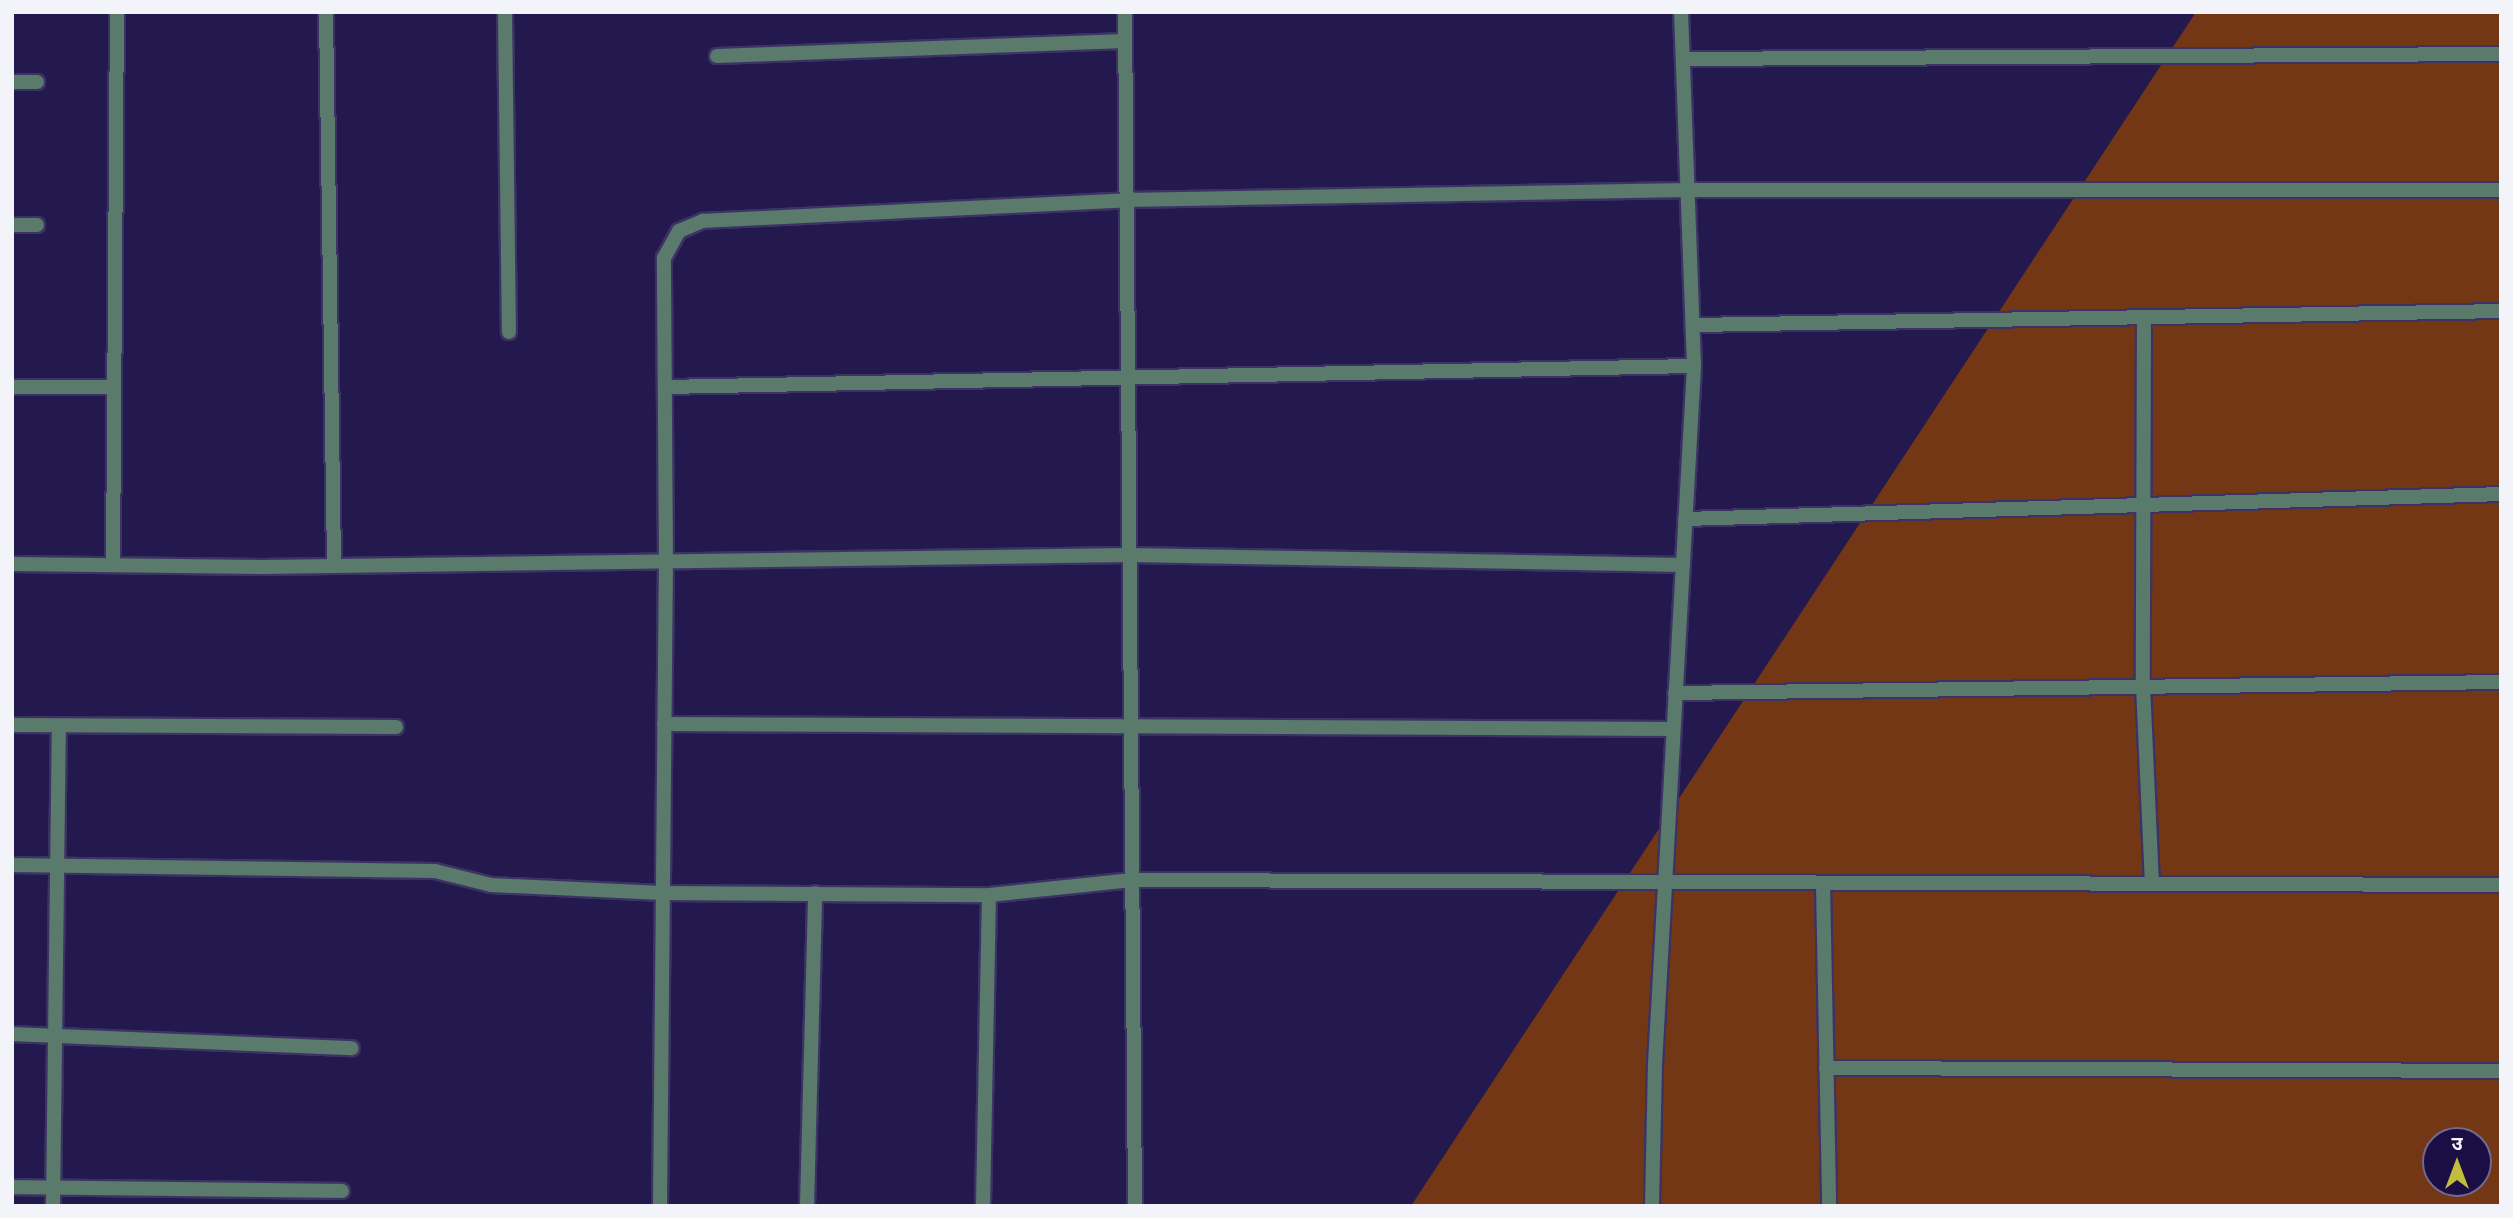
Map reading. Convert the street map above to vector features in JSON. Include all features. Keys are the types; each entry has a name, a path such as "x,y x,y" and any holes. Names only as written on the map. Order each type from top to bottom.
{"street":[{"path":"113,565 111,387 117,12"},
{"path":"326,12 334,566"},
{"path":"505,12 509,332"},
{"path":"1125,12 1136,1206"},
{"path":"1653,1206 1665,884 1694,366 1690,190 1681,12"},
{"path":"717,55 1125,41"},
{"path":"1683,59 2501,54"},
{"path":"12,82 37,82"},
{"path":"660,1206 666,562 664,258 679,231 703,221 1126,200 1690,190 2501,190"},
{"path":"12,225 37,225"},
{"path":"1694,325 2501,311"},
{"path":"2144,318 2146,505 2143,686 2152,884"},
{"path":"665,387 1694,366"},
{"path":"12,387 111,387"},
{"path":"1685,519 2501,494"},
{"path":"12,564 334,566 1129,555 1683,565"},
{"path":"1675,693 2501,682"},
{"path":"664,724 1673,729"},
{"path":"12,725 396,727"},
{"path":"53,1206 53,1036 59,726"},
{"path":"12,865 435,871 491,885 662,893 989,895 1132,880 2501,885"},
{"path":"1823,884 1829,1206"},
{"path":"807,1206 815,893"},
{"path":"983,1206 989,895"},
{"path":"12,1034 352,1048"},
{"path":"1825,1068 2501,1071"},
{"path":"12,1187 342,1191"}],"shaded area":[{"path":"2196,12 2501,12 2501,1206 1411,1206"}]}
